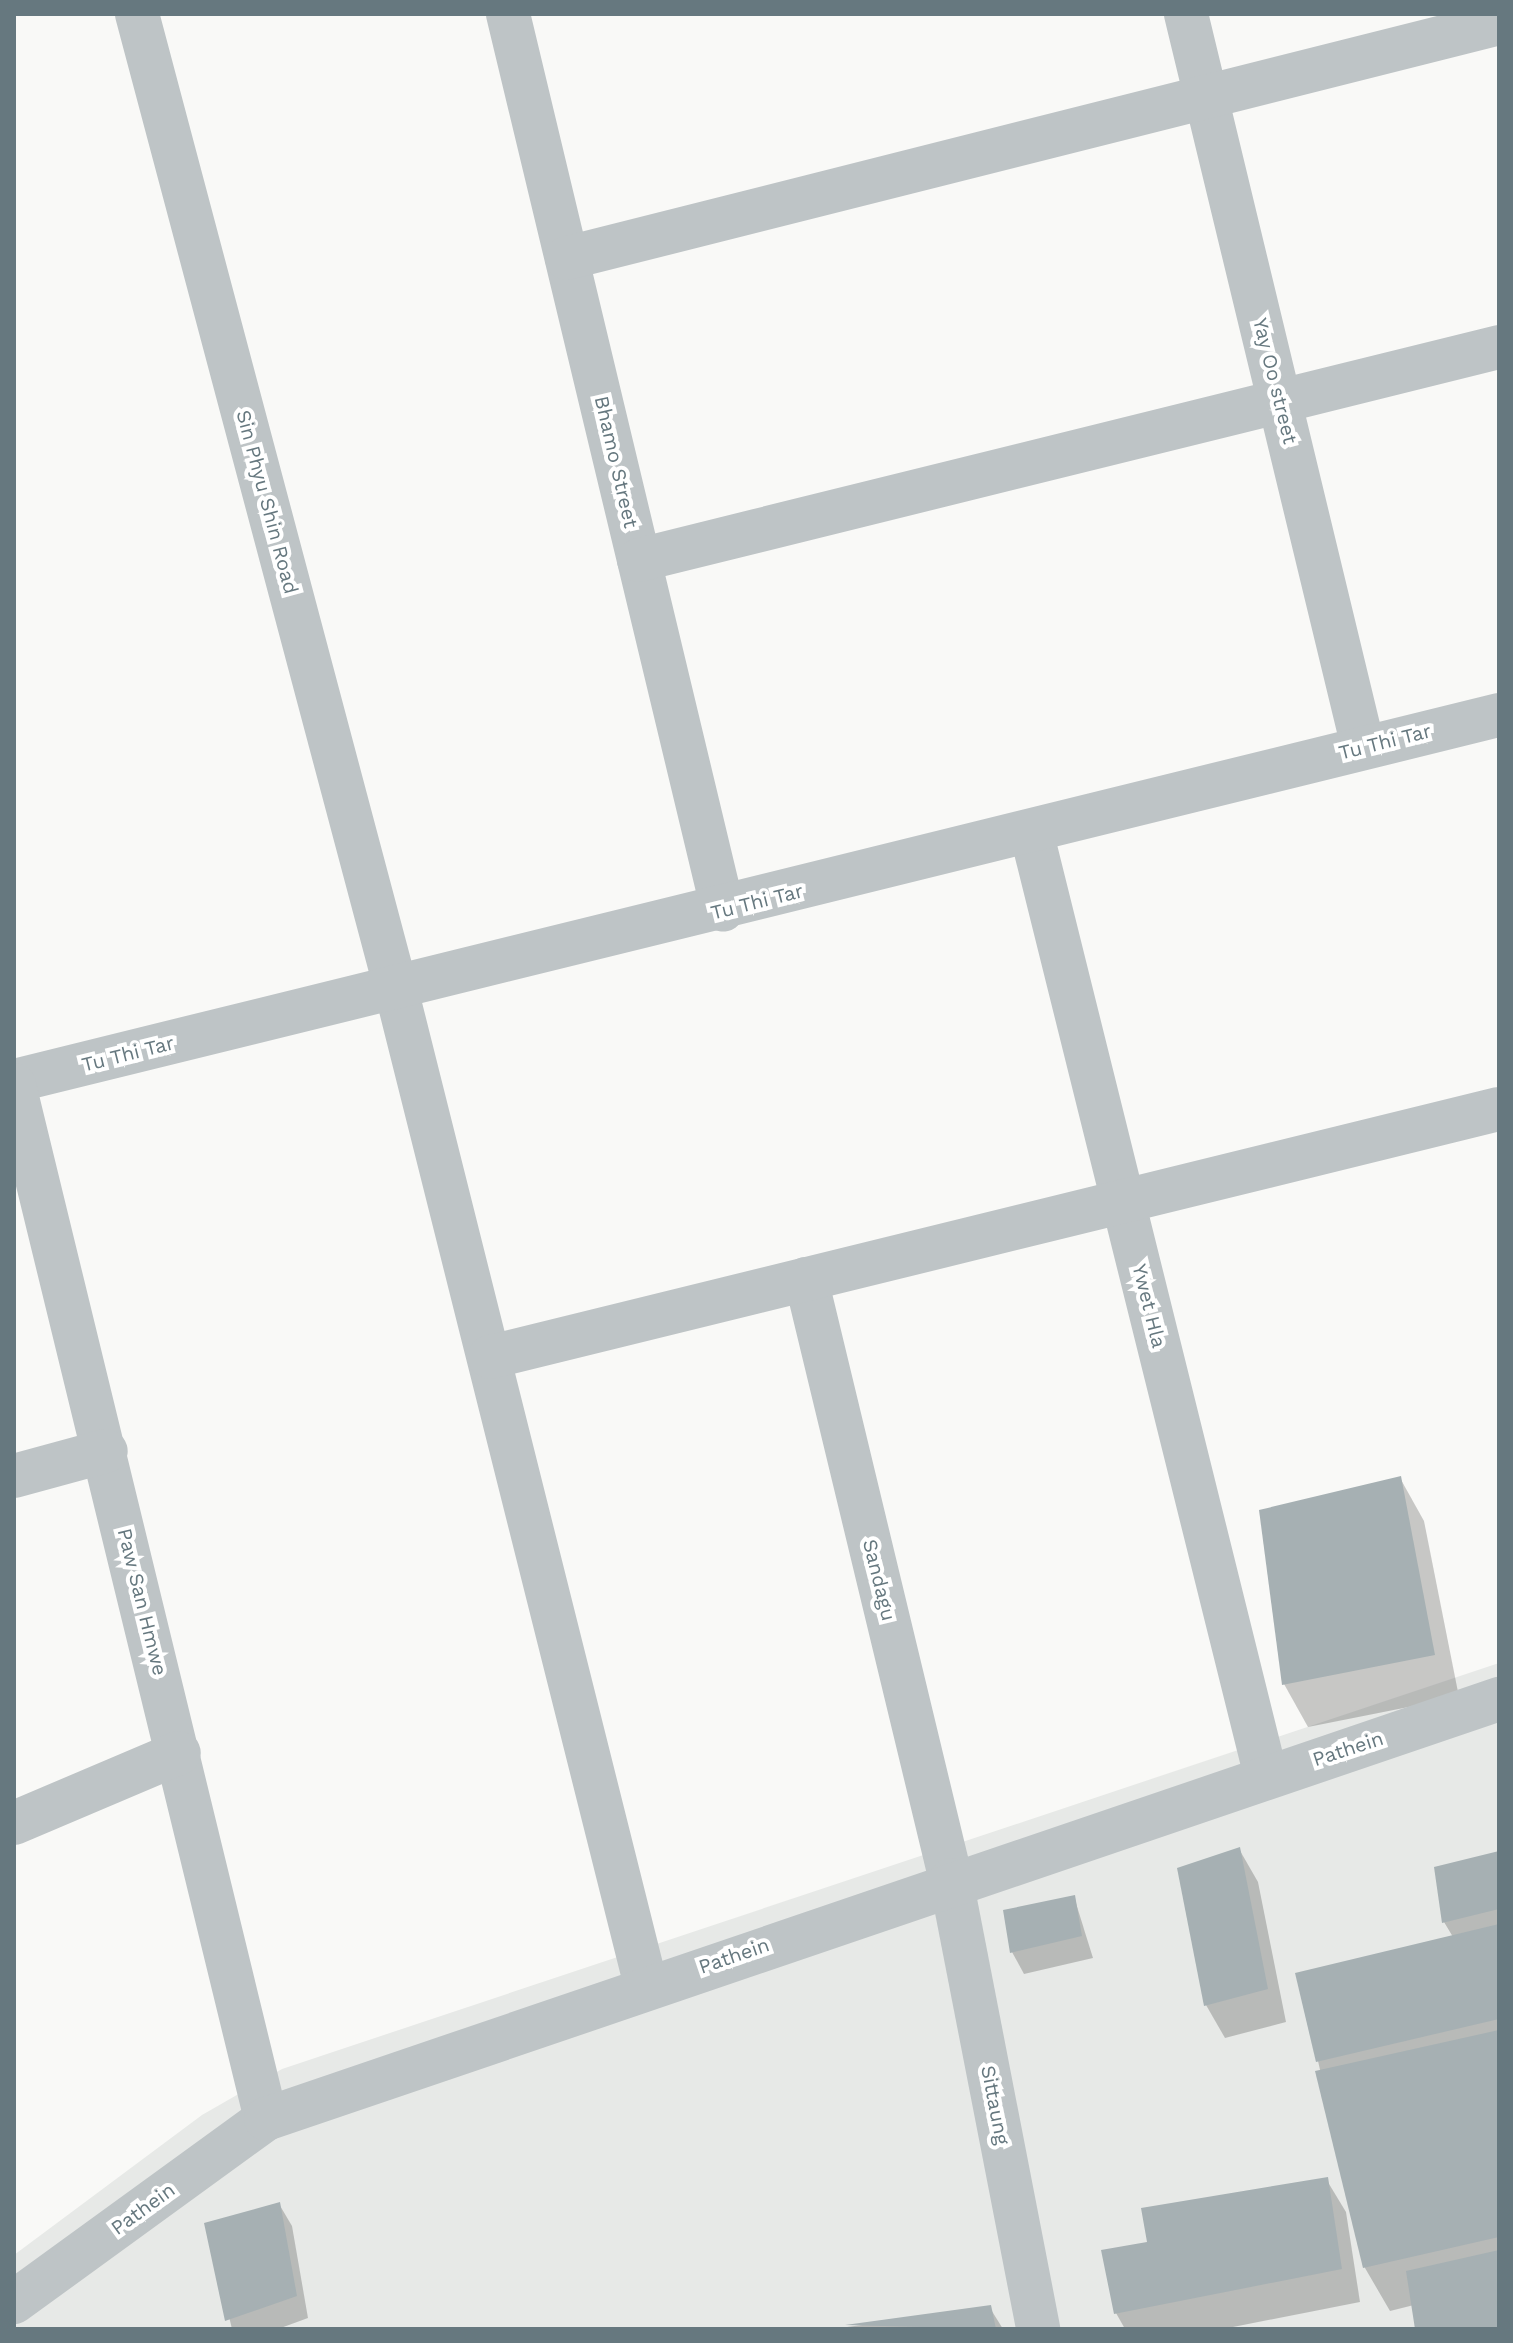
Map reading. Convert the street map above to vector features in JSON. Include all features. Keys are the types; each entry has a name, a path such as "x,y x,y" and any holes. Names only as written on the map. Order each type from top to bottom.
{"street":[{"name":"Sin Phyu Shin Road","path":"137,14 396,989 646,1986"},
{"name":"Bhamo Street","path":"508,14 723,910"},
{"name":"Yay Oo street","path":"1186,14 1363,747"},
{"path":"567,258 1499,23"},
{"path":"639,560 1499,347"},
{"name":"Tu Thi Tar","path":"14,1083 1032,835 1363,747 1499,715"},
{"name":"Ywet Hla","path":"1032,835 1266,1776"},
{"name":"Paw San Hmwe","path":"14,1083 106,1451 266,2119"},
{"path":"490,1357 1499,1109"},
{"name":"Sandagu","path":"806,1279 951,1880"},
{"path":"14,1476 106,1451"},
{"name":"Pathein","path":"14,2302 266,2119 951,1880 1499,1699"},
{"path":"14,1823 179,1753"},
{"name":"Sittaung","path":"951,1880 1038,2329"}],"shaded area":[{"path":"1499,1663 1499,2329 14,2329 14,2255 202,2115 282,2069"}],"building":[{"path":"1401,1476 1435,1655 1282,1685 1259,1510"},
{"path":"1240,1847 1268,1989 1204,2006 1177,1868"},
{"path":"1499,1851 1499,1909 1442,1923 1434,1867"},
{"path":"1075,1895 1082,1936 1010,1953 1003,1910"},
{"path":"1499,1924 1499,2019 1316,2062 1295,1973"},
{"path":"1499,2030 1499,2237 1363,2268 1315,2071"},
{"path":"1328,2177 1342,2269 1114,2314 1101,2250 1147,2242 1141,2208"},
{"path":"280,2202 297,2296 225,2321 204,2223"},
{"path":"1499,2250 1499,2329 1415,2329 1406,2271"},
{"path":"991,2305 996,2329 845,2325"}]}
